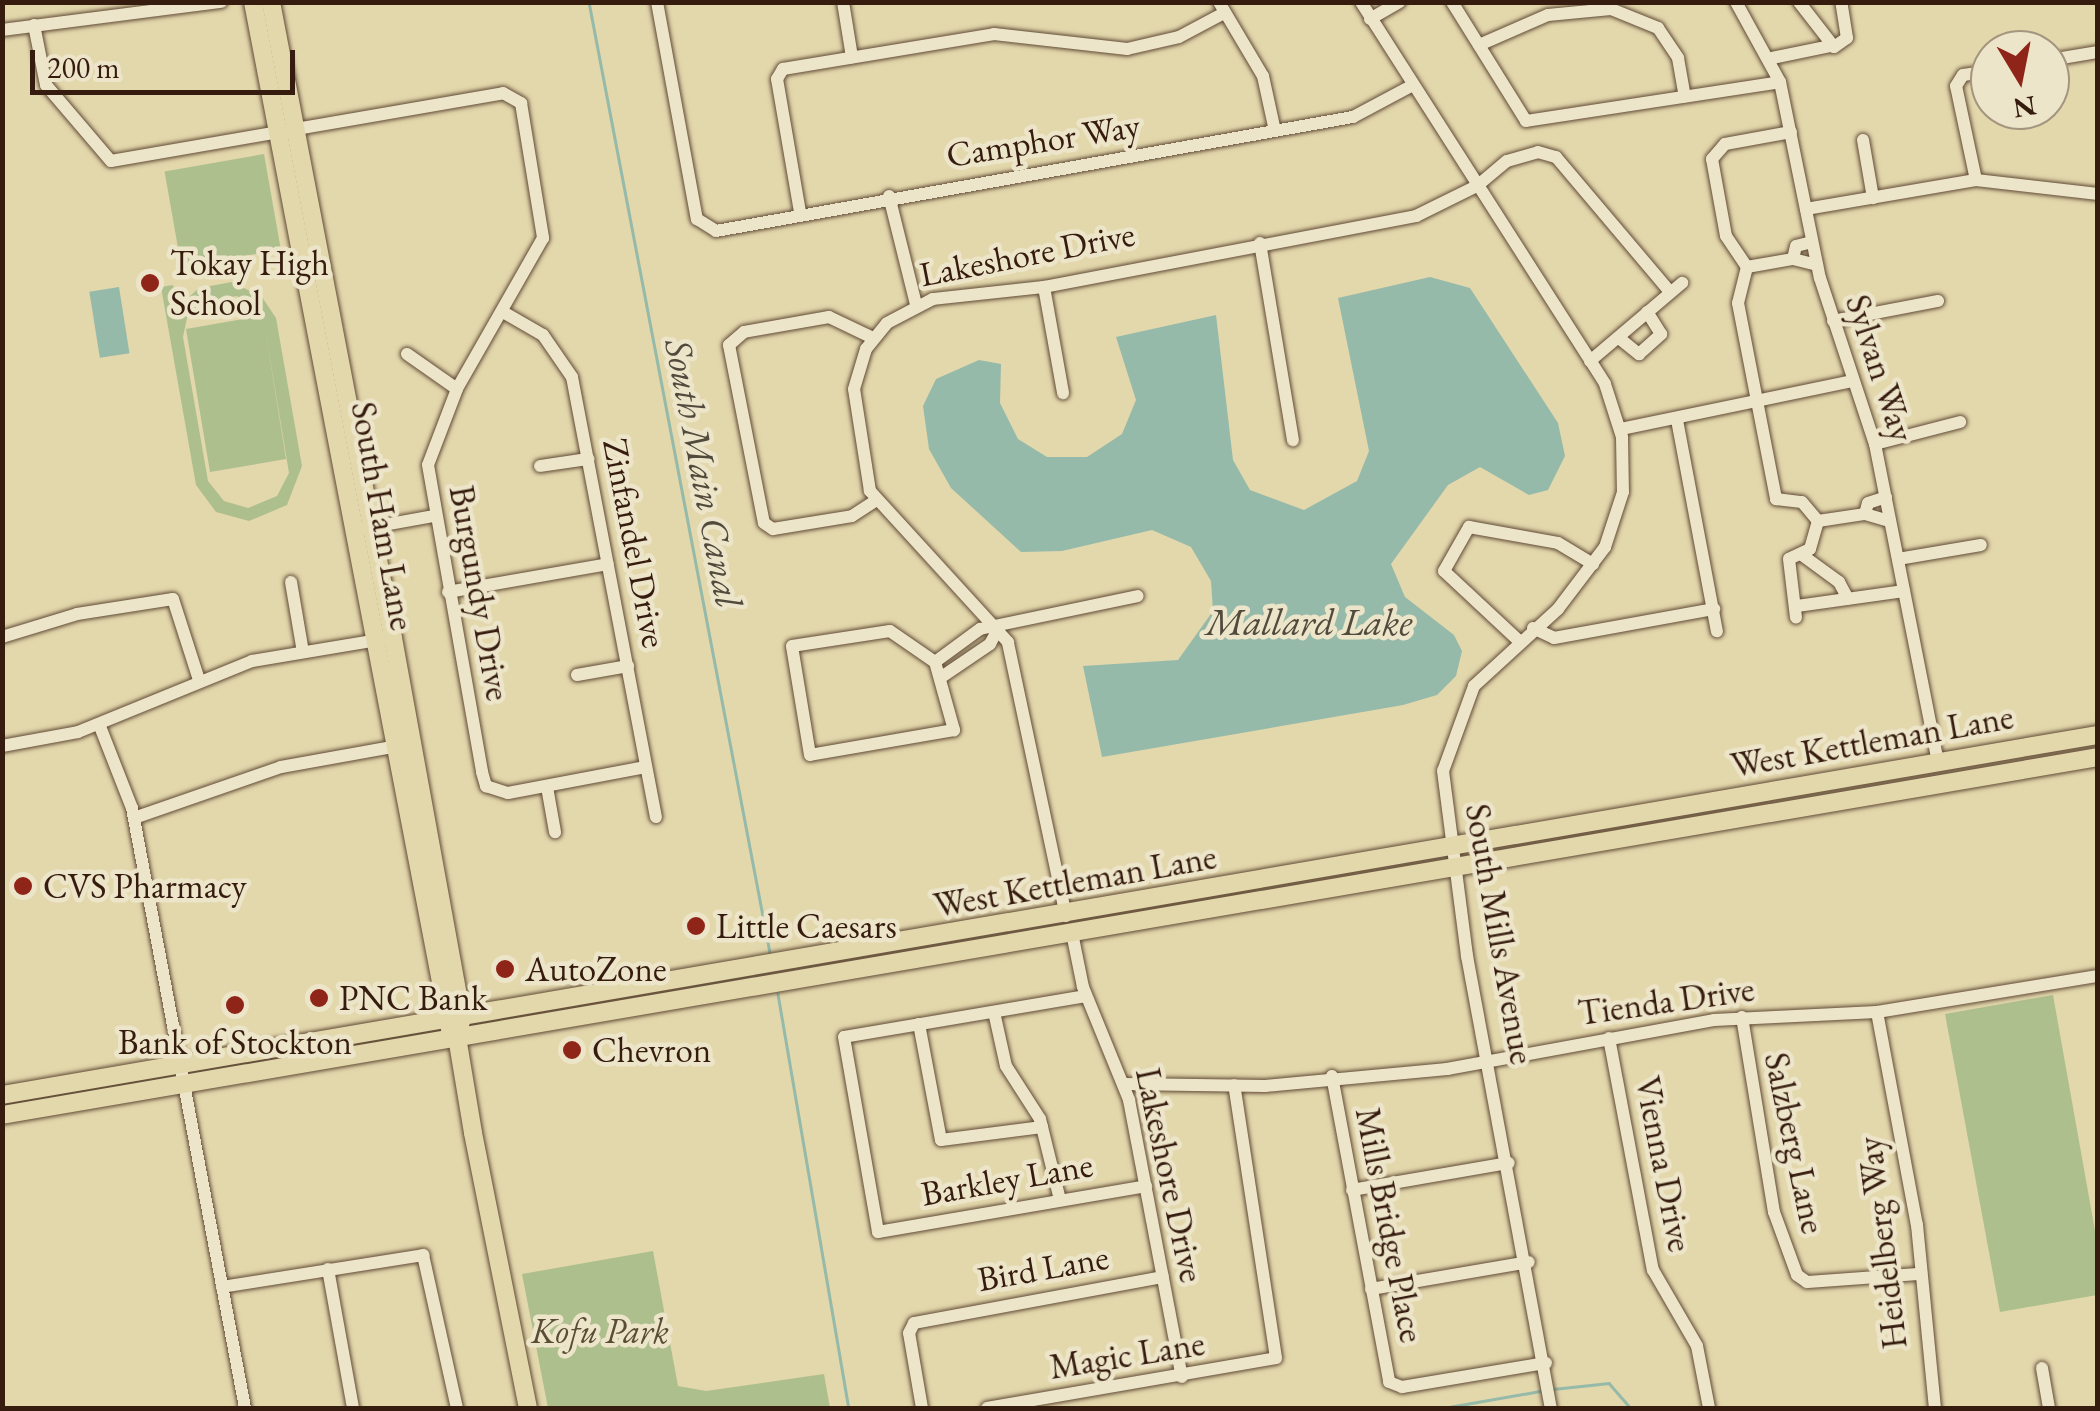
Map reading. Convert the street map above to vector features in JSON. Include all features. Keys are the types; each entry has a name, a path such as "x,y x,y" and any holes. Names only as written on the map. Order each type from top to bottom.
{"main road":[{"name":"South Ham Lane","path":"253,2 287,131 373,527 394,638 452,1019"},
{"name":"South Ham Lane","path":"271,2 287,131 392,747 457,1037 528,1408"},
{"name":"West Kettleman Lane","path":"2,1115 452,1019 1069,924 1452,858 2098,734"},
{"name":"West Kettleman Lane","path":"2,1095 457,1037 959,952 1069,924 1169,907 1182,896 2098,757"}],"street":[{"path":"124,10 136,2"},
{"path":"2,30 124,10 221,2"},
{"name":"Camphor Way","path":"657,2 694,202 702,226 716,231 800,212 1374,111 1414,85"},
{"path":"843,2 852,57"},
{"name":"South Mills Avenue","path":"1361,2 1590,361 1620,429 1623,492 1594,564 1474,686 1452,736 1443,784 1452,858 1529,1262 1550,1408"},
{"path":"1370,19 1400,2"},
{"path":"1452,2 1526,121 1780,82"},
{"name":"Sylvan Way","path":"1736,2 1772,58 1780,82 1817,265 1874,444 1938,762"},
{"path":"1799,2 1830,46"},
{"path":"1772,58 1846,42 1841,2"},
{"path":"800,212 776,79 800,65 1009,33 1127,48 1179,37 1221,8 1263,76 1275,130"},
{"path":"1479,45 1548,15 1611,9 1658,28 1678,58 1685,96"},
{"path":"34,25 46,85 111,161 287,131"},
{"path":"2070,57 2096,52 2098,70"},
{"path":"1970,74 1963,75 1956,86 1976,180"},
{"name":"Burgundy Drive","path":"287,131 515,96 544,224 539,250 456,389 431,449 434,516 482,772 494,792 547,787"},
{"path":"1748,268 1726,236 1713,152 1792,132"},
{"path":"1863,140 1873,198"},
{"name":"Lakeshore Drive","path":"1182,1377 1124,1084 1086,996 1017,672 998,628 875,502 854,389 874,338 916,304 1044,287 1260,242 1416,216 1477,186 1517,156 1551,153 1676,288 1590,361"},
{"path":"1806,209 1976,180 2098,194"},
{"path":"888,196 916,304"},
{"path":"1260,242 1293,440"},
{"path":"1793,259 1796,246 1812,242"},
{"path":"1748,268 1793,259 1817,265"},
{"path":"1748,268 1738,303 1776,499 1802,502 1818,521"},
{"path":"1044,287 1063,393"},
{"path":"1832,321 1938,301"},
{"name":"Zinfandel Drive","path":"503,312 543,335 564,361 588,459 656,817"},
{"path":"1619,338 1639,354 1662,334 1647,312"},
{"path":"874,338 829,316 744,332 729,350 764,524 773,529 852,516 875,502"},
{"path":"407,354 456,389"},
{"path":"1620,429 1759,406 1854,381"},
{"path":"1677,420 1716,631"},
{"path":"1874,444 1960,422"},
{"path":"540,466 588,459"},
{"path":"1865,514 1868,503 1886,497"},
{"path":"1818,521 1865,514 1890,521"},
{"path":"353,531 434,516"},
{"path":"1818,521 1802,555 1789,559 1796,612 1904,591"},
{"path":"1518,640 1444,571 1470,527 1558,543 1594,564"},
{"path":"1898,559 1981,546"},
{"path":"1802,555 1839,582 1848,600"},
{"path":"448,592 608,564"},
{"path":"291,582 303,652"},
{"path":"935,662 980,629 998,628 1024,616 1138,596"},
{"path":"2,637 77,614 173,600 199,680"},
{"path":"1532,628 1554,638 1714,609"},
{"path":"943,676 990,644 998,628"},
{"path":"878,629 901,636 935,662 955,711 951,733 817,758 806,752 790,666 795,643 878,629"},
{"path":"2,746 99,724 199,680 303,652 394,638"},
{"path":"577,675 628,666"},
{"path":"99,724 134,818 245,1408"},
{"path":"134,818 281,767 392,747"},
{"path":"555,832 547,787 646,767"},
{"name":"Tienda Drive","path":"1124,1084 1234,1085 1492,1061 1742,1017 1877,1012 2098,976"},
{"path":"1042,1126 941,1140 918,1024 1086,996"},
{"path":"994,1012 1006,1066 1042,1126 1060,1200"},
{"name":"Heidelberg Way","path":"1877,1012 1918,1225 1919,1274 1935,1408"},
{"name":"Salzberg Lane","path":"1742,1017 1774,1212 1799,1279 1919,1274"},
{"name":"Barkley Lane","path":"918,1024 844,1037 878,1232 1146,1186"},
{"name":"Vienna Drive","path":"1609,1038 1652,1270 1697,1346 1710,1408"},
{"name":"Mills Bridge Place","path":"1332,1076 1392,1384 1546,1363"},
{"name":"Magic Lane","path":"987,1408 1276,1358 1234,1085"},
{"path":"1352,1190 1510,1163"},
{"path":"222,1288 423,1255 457,1408"},
{"path":"1371,1289 1529,1262"},
{"path":"328,1270 353,1408"},
{"name":"Bird Lane","path":"922,1408 909,1329 933,1318 1163,1277"},
{"path":"2042,1368 2049,1408"}],"green space":[{"path":"264,154 281,250 181,267 165,172"},
{"path":"232,282 262,297 276,318 302,466 287,505 249,521 216,512 196,485 161,287 173,285 178,307 199,288","holes":["237,296 260,316 186,329 210,472 286,459 265,328 289,473 277,496 248,508 224,501 208,481 183,337 187,318 200,303"]},
{"path":"2053,995 2097,1242 2097,1295 2000,1312 1945,1014"},
{"name":"Kofu Park","path":"653,1251 678,1386 706,1391 824,1374 830,1408 548,1408 522,1274"}],"water":[{"name":"Mallard Lake","path":"1430,277 1470,288 1558,423 1565,456 1548,490 1529,495 1480,467 1448,485 1391,564 1405,597 1454,635 1462,651 1456,676 1437,695 1403,705 1102,757 1083,666 1178,660 1213,611 1211,581 1191,547 1152,530 1062,551 1021,552 951,488 929,449 923,406 936,379 979,360 1001,364 1000,403 1018,439 1047,457 1087,457 1122,434 1136,400 1116,337 1216,315 1233,460 1250,490 1304,510 1357,481 1369,451 1338,298"},
{"path":"119,287 129,353 100,358 89,292"}],"waterway":[{"name":"South Main Canal","path":"589,2 770,953"},
{"path":"778,994 849,1408"},
{"path":"1553,1389 1609,1383 1631,1408"},
{"path":"1443,1408 1540,1391"}],"place":[{"name":"Tokay High School","path":"150,283"},
{"name":"CVS Pharmacy","path":"23,886"},
{"name":"Little Caesars","path":"696,926"},
{"name":"AutoZone","path":"505,969"},
{"name":"PNC Bank","path":"319,998"},
{"name":"Bank of Stockton","path":"235,1005"},
{"name":"Chevron","path":"572,1050"}]}
